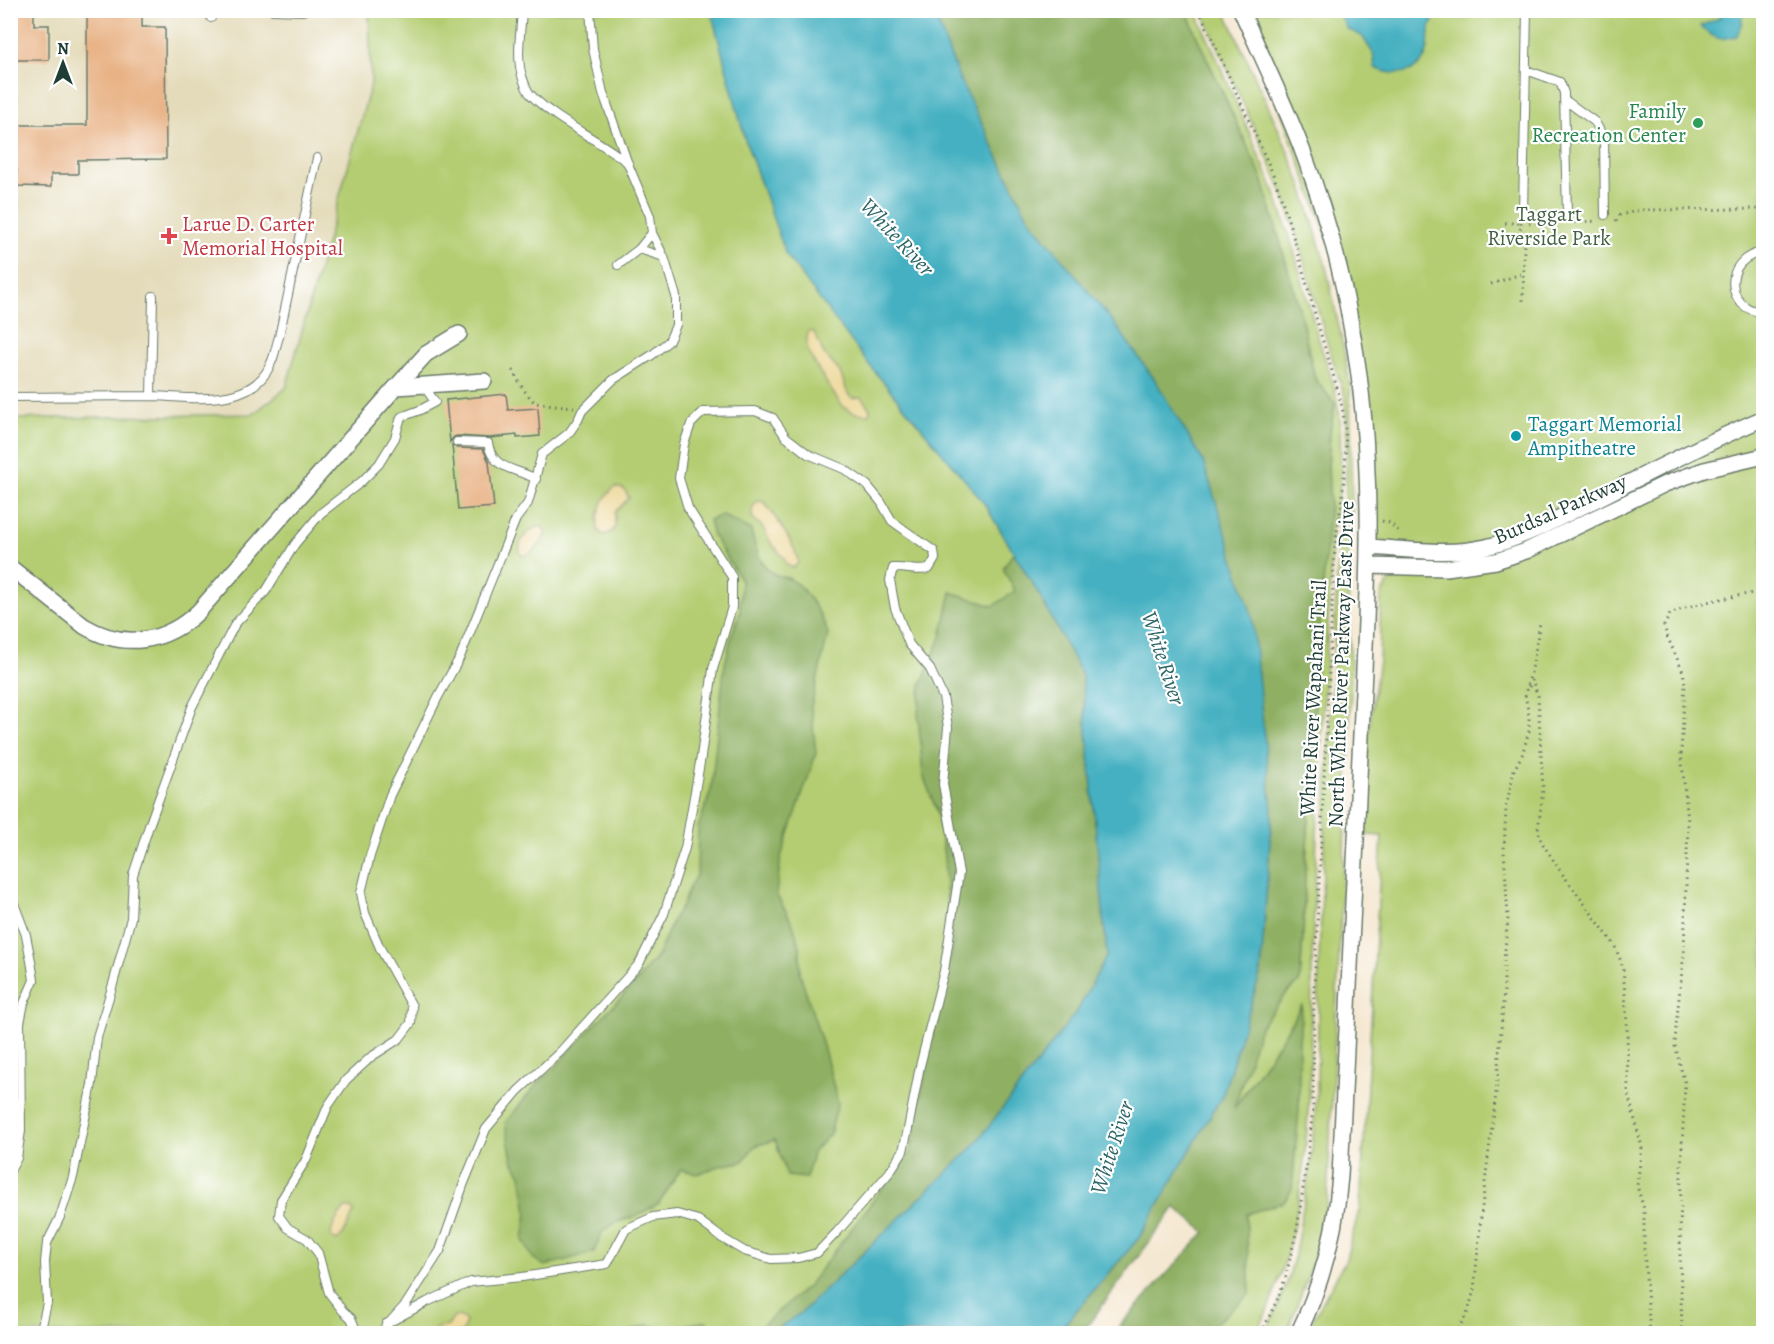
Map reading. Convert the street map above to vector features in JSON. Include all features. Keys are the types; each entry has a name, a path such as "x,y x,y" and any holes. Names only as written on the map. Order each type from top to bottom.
{"street":[{"name":"North White River Parkway East Drive","path":"1241,10 1304,154 1329,229 1352,328 1363,403 1368,483 1368,566 1339,1190 1328,1253 1298,1334"},
{"path":"10,567 96,633 117,639 144,640 171,632 199,611 426,354 459,333"},
{"path":"396,387 484,381"},
{"name":"Burdsal Parkway","path":"1368,547 1453,551 1486,547 1509,541 1712,440 1764,418"},
{"name":"Burdsal Parkway","path":"1368,566 1446,567 1496,561 1533,548 1665,484 1704,470 1764,456"}],"lane":[{"path":"273,10 303,11"},
{"path":"522,10 521,74 530,95 628,164"},
{"path":"356,1334 351,1318 329,1293 318,1253 307,1239 288,1228 279,1216 281,1200 306,1160 328,1106 346,1080 371,1058 399,1039 411,1023 412,1005 380,948 365,914 361,892 370,856 390,795 460,657 516,519 528,503 542,454 569,433 582,411 613,380 652,356 669,341 676,325 676,296 664,257 652,233 650,216 628,164 603,93 593,49 590,10"},
{"path":"1523,213 1527,10"},
{"path":"1526,70 1560,82 1565,100 1567,214"},
{"path":"1565,100 1595,122 1604,138 1605,218"},
{"path":"10,397 217,398 239,394 256,385 271,365 279,337 317,158"},
{"path":"618,265 639,249 652,233"},
{"path":"639,249 664,257"},
{"path":"1764,252 1753,254 1737,266 1733,286 1742,304 1750,310 1764,312"},
{"path":"151,396 153,296"},
{"path":"40,1334 47,1303 45,1262 47,1243 60,1217 73,1178 92,1084 97,1036 131,918 133,875 192,707 236,624 266,591 295,544 321,513 379,464 395,438 401,417 435,402 424,386"},
{"path":"379,1334 386,1324 406,1304 440,1251 464,1182 486,1129 518,1091 560,1052 639,964 664,914 685,848 713,669 732,607 732,577 688,508 679,478 684,444 691,424 703,412 754,411 773,418 786,437 808,454 844,469 867,485 881,502 892,521 915,535 934,551 935,559 929,568 920,571 893,567 890,580 895,608 909,644 930,669 943,697 948,727 943,784 959,873 944,971 920,1066 903,1151 889,1173 817,1253 798,1258 771,1259 744,1251 698,1220 677,1214 653,1217 626,1229 607,1264 471,1282 386,1324"},
{"path":"457,442 489,443 490,454 502,466 536,479"},
{"path":"10,893 26,935 34,980 24,1003 20,1023 21,1131 17,1158 10,1171"}],"path":[{"name":"White River Wapahani Trail","path":"1199,10 1281,198 1344,411 1344,480 1335,544 1314,991 1313,1108 1297,1229 1286,1276 1260,1334"},
{"path":"1616,221 1620,216 1640,210 1764,209"},
{"path":"1523,213 1520,233 1524,246 1523,304"},
{"path":"1505,223 1605,218"},
{"path":"1491,284 1524,273"},
{"path":"513,370 523,389 535,403 573,407 582,411"},
{"path":"1682,1334 1681,1170 1685,1084 1675,1046 1684,952 1688,821 1681,753 1685,683 1683,672 1664,626 1670,614 1677,611 1764,591"},
{"path":"1455,1334 1468,1312 1472,1298 1496,1093 1508,918 1504,850 1506,808 1514,770 1522,755 1529,731 1525,694 1540,623"},
{"path":"1525,694 1532,680 1538,696 1543,790 1538,830 1541,841 1614,944 1623,967 1628,1094 1642,1147 1637,1186 1644,1209 1644,1249 1650,1334"}],"shaded area":[{"name":"Larue D. Carter Memorial Hospital","path":"10,11 369,11 371,84 286,388 253,414 11,419"}],"green space":[{"path":"1195,10 1274,190 1334,386 1340,418 1341,476 1332,531 1312,951 1308,1112 1304,1158 1289,1248 1275,1291 1257,1333 1206,1333 1211,1327 1246,1246 1245,1214 1284,1202 1302,1006 1233,1110 1240,1038 1300,981 1314,746 1315,680 1329,504 1330,431 1335,405 1315,379 1300,312 1262,178 1196,35 1187,11"},
{"path":"369,11 711,11 745,139 786,255 871,367 984,503 1040,596 1004,1050 771,1334 11,1333 10,419 253,414 286,388 371,84"},
{"path":"933,11 1187,11 1262,178 1300,312 1315,379 1335,404 1330,431 1328,468 1330,504 1315,680 1314,746 1300,981 1286,994 1260,1027 1234,1108 1302,1005 1299,1042 1299,1110 1292,1189 1284,1202 1246,1214 1250,1294 1206,1333 1113,1333 1205,1232 1175,1207 1082,1333 1057,1333 1139,1238 1223,1094 1261,971 1272,811 1054,250 1028,217 960,80"},
{"path":"1202,11 1225,11 1302,186 1326,267 1350,386 1352,515 1345,510 1347,445 1345,397 1283,193"},
{"name":"Taggart Riverside Park","path":"1243,11 1763,11 1763,1333 1306,1333 1346,1259 1360,1207 1382,836 1366,835 1368,737 1379,660 1381,594 1397,576 1408,572 1472,570 1633,502 1500,551 1379,548 1366,439 1339,267"},
{"path":"722,515 751,530 758,555 765,567 774,574 798,584 818,612 828,634 811,707 816,754 781,857 776,894 792,922 800,946 800,973 838,1103 830,1134 814,1151 806,1178 787,1176 775,1140 755,1146 742,1162 722,1165 697,1174 681,1169 659,1203 639,1215 615,1223 602,1232 594,1252 545,1266 533,1258 523,1240 527,1212 521,1175 512,1159 505,1123 537,1084 638,980 658,955 673,919 682,906 697,874 698,828 711,790 724,669 732,634 740,613 741,580 713,536 709,520"},
{"path":"1351,520 1348,579 1350,729 1327,1200 1315,1257 1290,1324 1285,1333 1265,1333 1279,1304 1295,1254 1311,1161 1317,1087 1319,957 1339,534 1342,522"},
{"path":"1014,552 1082,675 1107,955 1078,1010 972,1148 802,1312 771,1333 752,1334 808,1286 911,1151 929,1050 953,946 937,812 923,775 918,714 921,685 941,637 951,592 993,606 1015,591 1003,568"},
{"path":"706,1321 714,1333 626,1333 648,1325 664,1329"}],"sand":[{"path":"813,331 824,354 840,372 848,394 852,398 861,397 870,409 869,414 848,410 834,394 807,347 808,332"},
{"path":"615,487 624,489 629,498 615,512 615,528 603,535 598,530 599,512 603,501"},
{"path":"759,501 764,502 790,541 798,563 793,568 787,565 763,528 752,517 753,508"},
{"path":"540,526 545,530 541,543 534,550 522,556 521,541 531,530"},
{"path":"345,1208 351,1208 354,1212 343,1235 337,1241 331,1237 332,1229"},
{"path":"458,1316 466,1322 462,1333 430,1333 437,1328 448,1326 453,1318"}],"water":[{"path":"1341,10 1438,11 1421,63 1408,71 1392,73 1375,68 1373,53 1362,36 1347,29 1341,17"},
{"name":"White River","path":"711,11 933,11 960,80 1028,217 1114,323 1155,380 1203,461 1252,616 1272,811 1261,971 1223,1094 1139,1238 1057,1333 771,1333 802,1312 972,1148 1078,1010 1107,955 1082,675 1040,596 984,503 871,367 786,255 745,139"},
{"path":"1725,11 1740,11 1742,20 1737,36 1717,38 1701,26 1719,18"}],"building":[{"path":"10,10 34,10 34,25 49,25 49,60 10,60"},
{"name":"Larue D. Carter Memorial Hospital","path":"87,10 142,10 142,27 165,27 166,159 78,160 78,174 51,174 51,187 17,186 17,169 10,169 10,141 16,141 16,125 87,125"},
{"path":"506,394 508,410 538,408 540,436 517,438 517,435 490,438 457,436 450,442 446,400"},
{"path":"452,445 457,448 483,449 489,462 494,507 458,510"}],"place":[{"name":"Family Recreation Center","path":"1698,123"},
{"name":"Larue D. Carter Memorial Hospital","path":"169,236"},
{"name":"Taggart Memorial Ampitheatre","path":"1516,436"}]}
